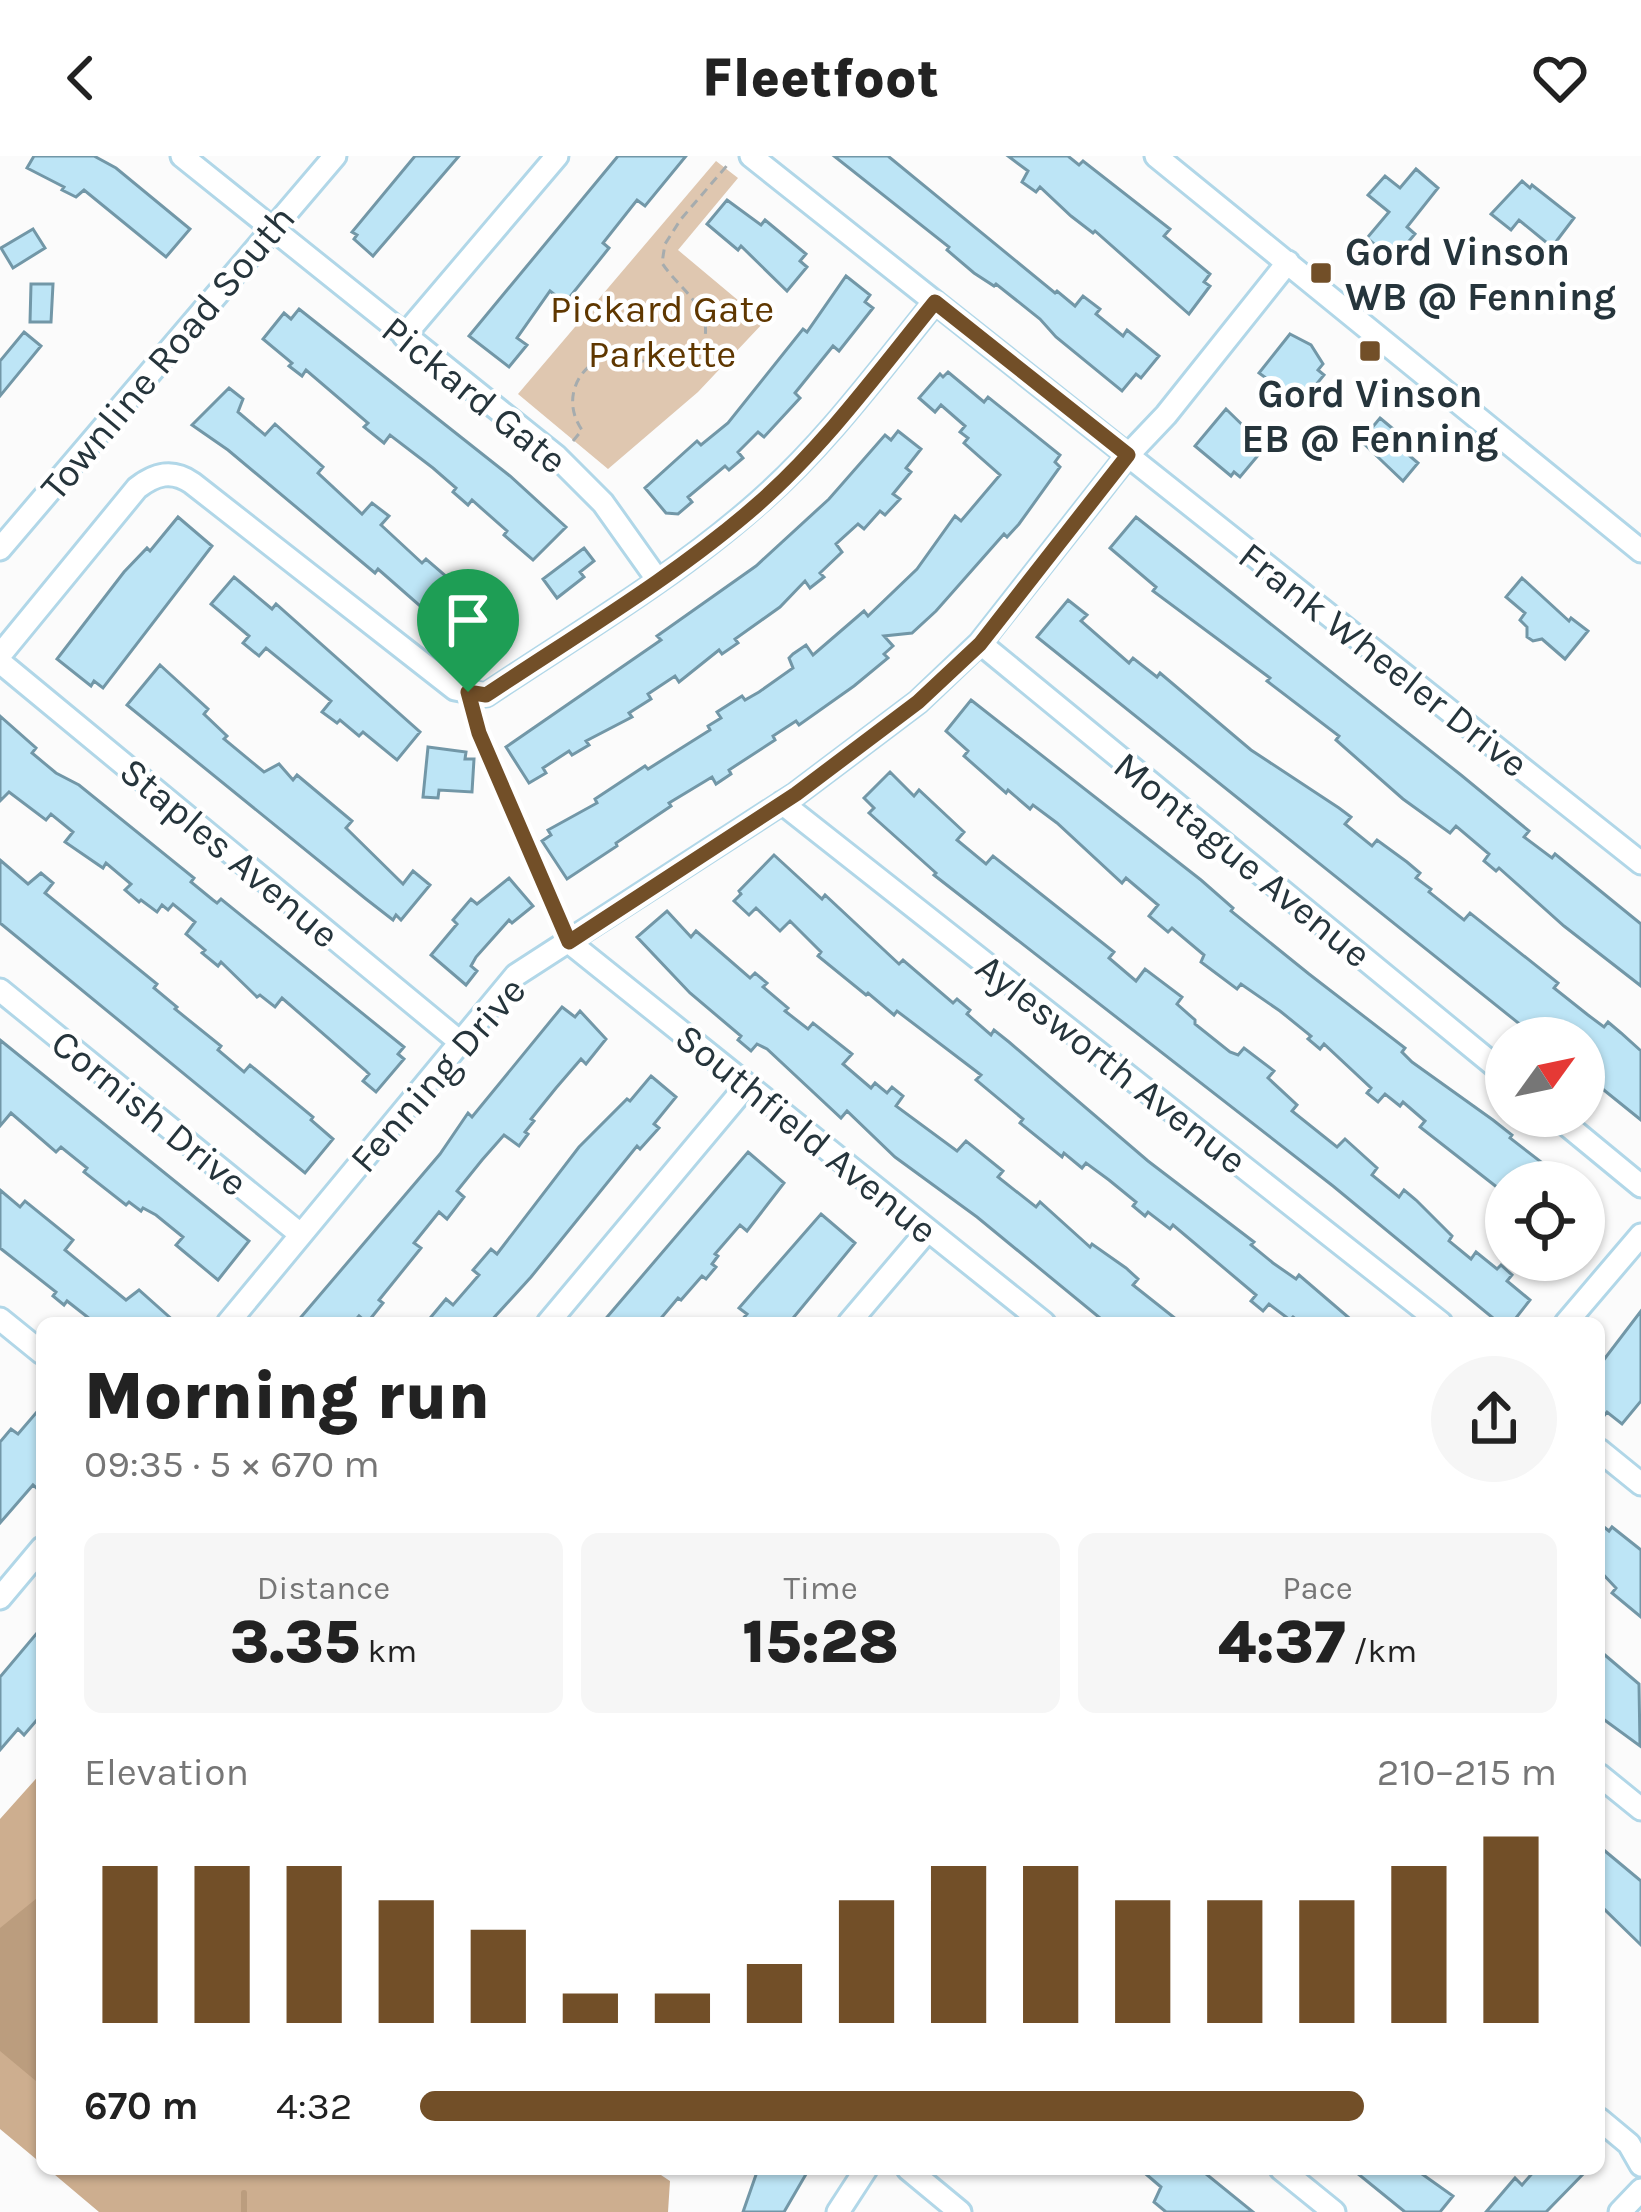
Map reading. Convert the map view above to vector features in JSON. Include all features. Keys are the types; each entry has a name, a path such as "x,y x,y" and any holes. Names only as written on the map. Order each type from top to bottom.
{"street":[{"name":"Pickard Gate","path":"182,156 578,476 657,579"},
{"name":"Townline Road South","path":"0,549 335,156"},
{"path":"404,336 557,156"},
{"name":"Frank Wheeler Drive","path":"751,156 1641,862"},
{"path":"1156,156 1641,551"},
{"name":"Fenning Drive","path":"233,1317 516,975 782,803 918,702 980,644 1288,262"},
{"path":"0,658 137,488 157,475 168,474 192,483 455,689 486,695 757,505 935,302"},
{"name":"Montague Avenue","path":"980,644 1485,1058"},
{"name":"Staples Avenue","path":"0,658 460,1042"},
{"name":"Aylesworth Avenue","path":"782,803 1434,1317"},
{"name":"Southfield Avenue","path":"569,942 1037,1317"},
{"name":"Cornish Drive","path":"0,990 300,1234"},
{"path":"553,1317 747,1084"},
{"path":"1582,1137 1641,1186"},
{"path":"854,1317 928,1230"},
{"path":"1571,1317 1641,1235"},
{"path":"0,1319 36,1348"},
{"path":"1605,1455 1641,1484"},
{"path":"0,1598 36,1555"},
{"path":"1605,1780 1641,1809"},
{"path":"1605,2124 1629,2144 1641,2165"},
{"path":"838,2212 862,2175"},
{"path":"915,2175 961,2212"},
{"path":"1288,2175 1334,2212"},
{"path":"1620,2212 1641,2190"}],"path":[{"path":"573,441 582,430 572,413 573,391 599,358 620,352 648,367 667,370 700,351 707,332 701,307 662,263 665,244 735,156"},
{"path":"468,692 479,733 569,942"}],"green space":[{"name":"Pickard Gate Parkette","path":"716,161 738,178 678,250 764,322 698,392 608,469 518,394"}],"shaded area":[{"path":"36,1779 36,2159 0,2129 0,1819"},
{"path":"36,1899 36,2081 0,2051 0,1928"},
{"path":"55,2175 661,2175 670,2181 668,2212 99,2212"}],"building":[{"path":"34,156 94,156 116,168 190,229 166,257 84,190 76,197 27,168"},
{"path":"415,156 459,156 373,256 352,232"},
{"path":"618,156 686,156 645,206 637,200 603,243 609,248 565,303 550,291 517,338 527,345 509,367 469,336"},
{"path":"834,156 888,156 1055,293 1075,306 1083,296 1123,336 1127,330 1159,356 1141,378 1136,374 1122,391 1040,319 974,273 949,247"},
{"path":"1008,156 1068,156 1079,165 1083,161 1170,229 1164,236 1210,274 1204,282 1210,286 1189,314 1040,187 1036,192 1022,182 1028,171"},
{"path":"1416,169 1438,188 1407,227 1415,234 1393,260 1367,238 1389,212 1368,195 1385,176 1400,188"},
{"path":"1522,181 1574,218 1552,247 1519,220 1511,230 1491,214"},
{"path":"727,200 761,225 765,220 806,254 800,261 807,267 787,291 741,246 738,250 707,224"},
{"path":"33,229 45,248 13,268 1,248"},
{"path":"846,276 870,295 865,302 873,308 839,351 833,346 795,393 800,398 764,437 758,432 738,452 743,458 729,470 725,466 688,497 692,502 678,514 666,513 645,488 697,441 701,445 728,423 803,329 807,332"},
{"path":"31,284 53,284 51,322 30,322"},
{"path":"299,309 510,476 566,527 533,560 472,500 468,505 453,492 456,488 433,468 390,435 384,443 364,427 368,423 306,370 302,376 289,366 292,363 263,339 284,313 291,319"},
{"path":"24,332 41,346 0,396 0,361"},
{"path":"1290,334 1311,345 1323,364 1318,370 1324,375 1301,403 1259,373"},
{"path":"948,372 984,402 988,397 1060,455 1055,462 1060,467 1019,524 1007,537 1004,534 912,633 884,636 893,646 884,654 888,658 854,686 799,725 796,721 773,736 775,740 716,784 712,777 669,803 671,806 567,879 542,841 551,835 548,830 710,730 708,726 721,718 717,712 742,696 745,700 759,692 793,668 789,658 806,645 813,655 864,611 868,616 917,569 955,516 961,521 1000,475 964,443 968,438 960,432 965,426 941,405 935,412 919,398 940,374 943,377"},
{"path":"229,388 243,399 238,412 265,435 275,424 323,467 318,473 362,514 372,503 389,516 381,525 422,563 426,559 463,591 471,582 507,611 479,653 192,425"},
{"path":"1226,409 1265,447 1240,477 1234,472 1231,476 1195,446"},
{"path":"1380,418 1410,443 1404,451 1418,463 1403,481 1361,441"},
{"path":"898,431 921,449 906,468 911,472 893,494 900,499 885,515 880,511 864,529 858,524 836,544 842,552 820,573 824,577 810,588 805,581 780,607 735,639 738,643 722,654 719,650 679,682 675,676 648,694 651,699 629,713 632,717 586,741 589,745 572,755 569,751 529,783 506,747 661,640 657,636 756,566 829,499 885,435 891,440"},
{"path":"178,517 212,546 103,688 94,681 91,686 57,659 124,572 147,548 150,551"},
{"path":"1136,517 1529,831 1524,837 1552,858 1555,854 1641,924 1641,986 1499,868 1496,871 1484,861 1489,854 1456,826 1450,833 1403,799 1336,740 1339,736 1267,681 1270,678 1153,591 1156,587 1110,548"},
{"path":"584,548 594,561 580,572 584,577 557,598 543,579"},
{"path":"234,577 272,609 276,604 420,732 397,760 363,732 359,736 322,712 331,701 266,648 259,656 243,643 249,636 211,604"},
{"path":"1522,578 1569,621 1588,631 1565,659 1542,639 1527,637 1527,627 1520,620 1525,613 1506,597"},
{"path":"1068,600 1087,615 1081,621 1129,663 1133,658 1157,677 1160,673 1251,750 1351,817 1345,824 1372,846 1377,840 1407,862 1420,873 1416,878 1429,892 1464,920 1470,913 1558,983 1554,988 1591,1017 1511,1017 1037,637"},
{"path":"160,665 208,709 204,714 227,736 224,739 264,772 279,764 293,780 297,775 352,821 346,828 403,884 413,871 430,885 401,920 396,915 393,920 366,899 127,705"},
{"path":"971,700 1201,880 1231,911 1405,1048 1402,1052 1412,1062 1485,1114 1485,1137 1511,1137 1540,1161 1485,1161 1485,1178 1420,1127 1425,1121 1403,1102 1400,1106 1385,1094 1378,1102 1367,1093 1371,1088 1324,1044 1320,1049 1280,1011 1241,984 1237,989 1201,962 1204,955 1149,916 1158,905 1126,878 1122,883 1033,805 1030,809 1008,790 1006,793 964,756 968,751 946,731"},
{"path":"0,716 56,773 79,785 194,878 191,882 213,900 221,899 404,1047 398,1054 404,1059 376,1092 363,1081 369,1074 282,998 275,1007 257,997 221,962 218,966 202,953 205,950 186,934 195,922 173,904 168,910 162,905 157,912 139,902 125,890 131,884 106,863 103,868 65,842 73,832 51,814 46,820 9,792 0,801"},
{"path":"428,747 466,752 465,759 474,759 472,792 439,790 438,798 423,797"},
{"path":"890,772 914,796 919,790 964,832 957,840 986,864 993,856 1114,952 1109,958 1136,981 1145,969 1182,997 1177,1004 1230,1052 1238,1055 1244,1048 1274,1071 1268,1078 1297,1105 1292,1111 1337,1147 1345,1139 1377,1168 1372,1175 1399,1197 1404,1190 1416,1200 1452,1236 1449,1241 1471,1259 1476,1252 1485,1259 1485,1281 1507,1281 1530,1300 1517,1317 1492,1317 1333,1186 934,875 869,813 874,808 864,798"},
{"path":"774,855 899,964 903,960 953,1003 957,999 991,1035 994,1030 1148,1161 1254,1242 1251,1245 1273,1263 1296,1279 1299,1275 1348,1317 1286,1317 1269,1304 1263,1311 1251,1301 1256,1295 1173,1225 1170,1229 1148,1212 1145,1216 1109,1180 1086,1163 1082,1168 1064,1153 1062,1157 1020,1123 1023,1119 976,1080 981,1075 897,1011 894,1015 866,995 818,956 821,952 790,921 780,931 756,908 749,915 734,901"},
{"path":"0,860 28,884 41,873 53,883 45,893 157,984 154,988 175,1009 221,1046 218,1050 244,1072 250,1065 313,1117 333,1139 305,1173 0,923"},
{"path":"509,878 533,906 512,923 509,920 476,957 471,966 477,971 466,985 431,955 471,899 477,904"},
{"path":"667,911 691,937 696,931 750,978 755,973 767,983 763,987 788,1008 785,1011 808,1029 813,1023 852,1054 843,1064 871,1088 875,1083 887,1093 892,1087 903,1096 896,1106 957,1151 966,1141 1003,1171 998,1177 1036,1207 1040,1202 1090,1247 1126,1268 1138,1279 1133,1285 1173,1317 1099,1317 895,1157 847,1111 841,1118 767,1049 757,1044 751,1051 637,937"},
{"path":"562,1007 575,1017 580,1011 606,1039 586,1064 581,1059 556,1088 531,1119 519,1146 504,1135 482,1160 457,1191 464,1197 447,1219 439,1212 414,1243 421,1248 379,1300 383,1303 372,1317 301,1317 440,1154 468,1113 472,1117"},
{"path":"1608,1022 1641,1051 1641,1120 1605,1091"},
{"path":"0,1040 249,1241 218,1280 176,1245 183,1237 156,1215 129,1202 126,1205 61,1147 56,1152 11,1113 0,1126"},
{"path":"651,1076 676,1097 654,1124 659,1128 640,1149 637,1146 494,1317 431,1317 446,1299 453,1305 479,1275 473,1270 491,1249 497,1254 579,1147"},
{"path":"748,1152 784,1183 747,1231 740,1225 715,1254 712,1264 716,1267 706,1279 702,1276 662,1317 607,1317"},
{"path":"0,1190 20,1207 25,1201 73,1240 65,1250 126,1300 139,1290 169,1317 87,1317 67,1301 64,1305 53,1296 56,1292 0,1248"},
{"path":"821,1214 855,1243 794,1317 744,1317 747,1314 739,1308"},
{"path":"1641,1311 1641,1401 1622,1424 1605,1414 1605,1358"},
{"path":"36,1413 36,1488 33,1485 0,1523 0,1442 11,1429 18,1434"},
{"path":"1612,1527 1641,1550 1641,1617 1612,1593 1616,1588 1605,1576 1605,1528 1609,1531"},
{"path":"36,1634 36,1721 24,1735 18,1729 0,1750 0,1677"},
{"path":"1605,1655 1639,1684 1640,1746 1605,1720"},
{"path":"1605,1851 1641,1881 1641,1945 1605,1910"},
{"path":"756,2175 806,2175 784,2212 743,2212"},
{"path":"1147,2175 1207,2175 1253,2212 1166,2212 1154,2202 1161,2187"},
{"path":"1359,2175 1423,2175 1453,2196 1440,2212 1405,2212"},
{"path":"1531,2175 1582,2175 1546,2212 1486,2212 1515,2178 1522,2185"}],"waterway":[{"path":"244,2193 244,2212"}],"place":[{"name":"Gord Vinson WB @ Fenning","path":"1321,273"},
{"name":"Gord Vinson EB @ Fenning","path":"1370,351"}],"route":[{"path":"935,302 1128,455 980,644 918,702 796,794 569,942 479,733 468,692 486,695 757,505 824,438 935,302"}]}
